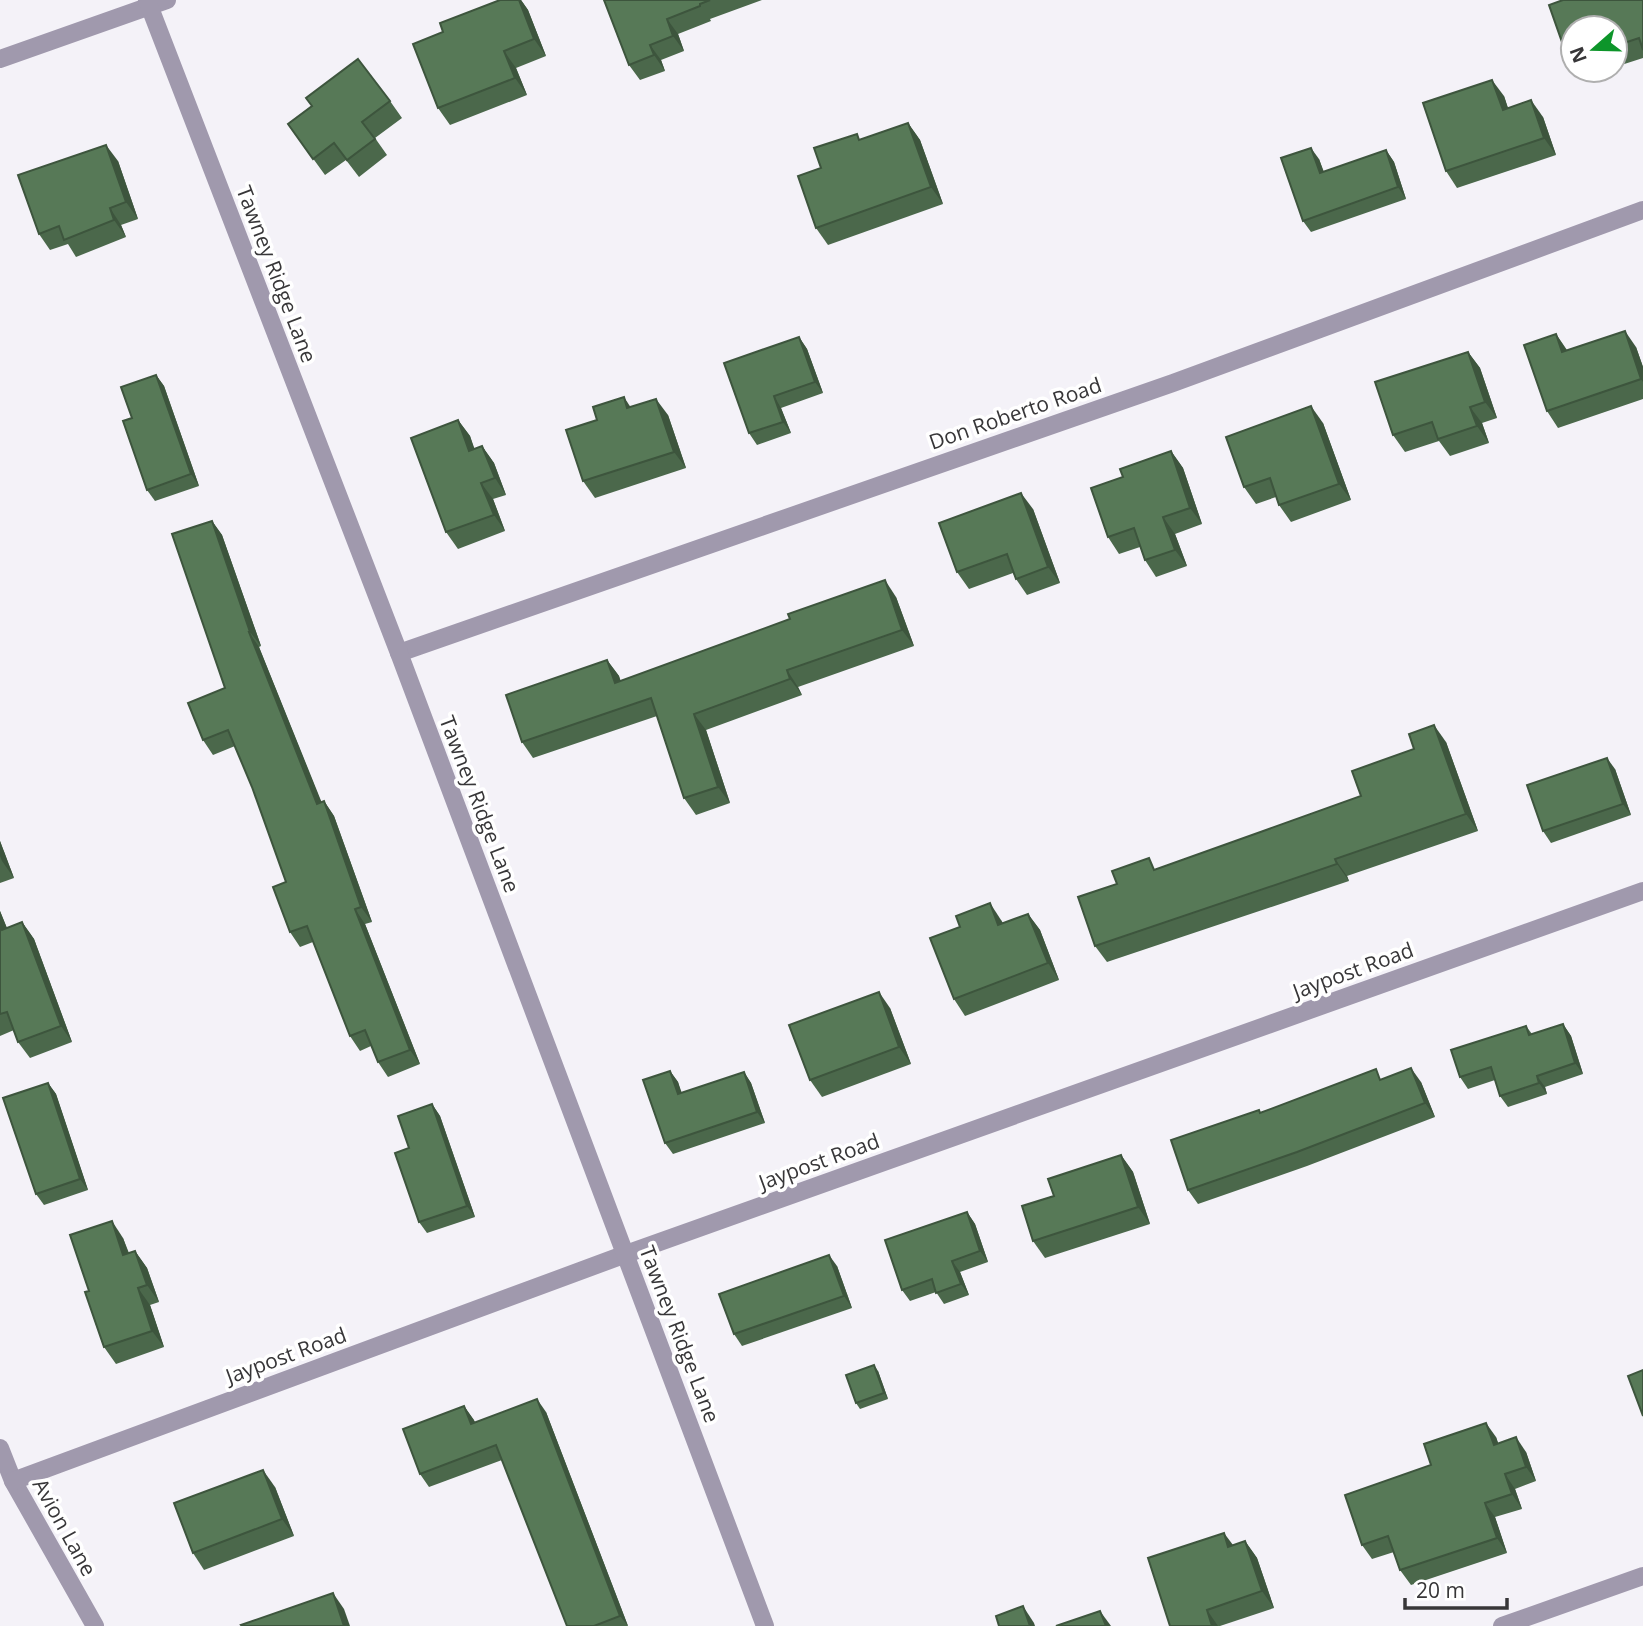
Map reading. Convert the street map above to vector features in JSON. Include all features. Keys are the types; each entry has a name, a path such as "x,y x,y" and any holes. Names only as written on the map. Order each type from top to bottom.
{"street":[{"path":"0,59 148,3 167,0"},
{"name":"Tawney Ridge Lane","path":"148,3 399,653 765,1626"},
{"name":"Don Roberto Road","path":"399,653 1173,383 1643,210"},
{"name":"Jaypost Road","path":"13,1480 626,1254 1643,891"},
{"name":"Avion Lane","path":"0,1448 13,1480 95,1626"},
{"path":"1503,1626 1643,1576"}],"building":[{"path":"500,0 519,0 534,39 504,51 515,78 438,108 413,44 443,32 440,23"},
{"path":"604,0 710,0 667,19 673,36 650,45 654,55 629,65"},
{"path":"1563,0 1643,0 1643,50 1639,38 1629,41 1629,14 1559,14 1559,34 1549,5"},
{"path":"358,59 390,101 362,122 375,139 347,160 334,143 313,159 288,124 312,106 306,98"},
{"path":"1492,80 1503,110 1531,100 1544,138 1446,171 1423,103"},
{"path":"908,123 931,187 816,228 798,176 821,168 814,148 857,134 859,140"},
{"path":"106,145 126,202 110,208 114,220 64,240 59,226 39,234 18,175"},
{"path":"1311,148 1320,173 1386,150 1398,187 1303,221 1281,158"},
{"path":"1625,331 1641,379 1547,411 1524,345 1556,334 1562,352"},
{"path":"799,337 815,382 774,396 783,422 749,433 724,363"},
{"path":"1468,352 1485,402 1470,407 1477,426 1438,439 1432,422 1393,435 1375,382"},
{"path":"156,375 191,474 147,490 123,421 132,418 121,387"},
{"path":"624,397 627,408 656,399 674,452 583,481 566,430 597,420 593,407"},
{"path":"1311,406 1339,484 1279,505 1270,478 1244,487 1226,437"},
{"path":"458,420 469,451 482,446 495,478 481,483 494,515 446,532 411,438"},
{"path":"1171,451 1190,508 1163,517 1175,550 1145,560 1134,528 1108,537 1091,488 1123,477 1120,469"},
{"path":"1021,493 1048,567 1016,579 1007,554 957,572 939,523"},
{"path":"212,521 249,632 317,804 324,801 361,907 355,909 410,1050 378,1062 365,1030 350,1036 307,926 290,932 273,887 286,882 252,787 228,730 203,740 188,703 225,688 172,534"},
{"path":"885,580 902,630 787,670 790,679 694,714 718,787 684,798 651,698 522,742 506,695 607,660 615,683 790,619 788,614"},
{"path":"1434,725 1466,814 1335,859 1337,864 1095,946 1078,897 1117,884 1112,871 1149,858 1154,870 1361,796 1352,771 1414,749 1409,734"},
{"path":"1607,758 1623,804 1543,831 1527,785"},
{"path":"990,903 998,925 1028,914 1048,963 954,999 930,938 960,927 956,916"},
{"path":"22,922 61,1026 18,1042 7,1012 0,1014 0,924 2,930"},
{"path":"879,992 899,1047 810,1080 789,1025"},
{"path":"1563,1024 1575,1063 1537,1076 1539,1083 1500,1096 1491,1067 1460,1077 1451,1050 1526,1026 1529,1035"},
{"path":"1411,1068 1425,1103 1188,1190 1171,1140 1259,1110 1260,1113 1376,1069 1380,1080"},
{"path":"670,1071 678,1094 744,1072 757,1112 665,1143 643,1080"},
{"path":"48,1083 80,1179 36,1194 3,1098"},
{"path":"432,1104 467,1206 419,1222 395,1153 409,1148 398,1116"},
{"path":"1121,1155 1138,1207 1033,1241 1022,1206 1054,1196 1048,1179"},
{"path":"967,1212 980,1251 952,1261 961,1284 936,1293 932,1279 902,1290 885,1240"},
{"path":"112,1221 123,1255 135,1251 147,1285 138,1288 152,1331 104,1347 85,1292 89,1291 70,1235"},
{"path":"829,1255 844,1296 734,1334 719,1294"},
{"path":"874,1365 884,1393 856,1403 846,1375"},
{"path":"1643,1370 1643,1416 1628,1376"},
{"path":"537,1399 620,1616 594,1626 567,1626 496,1445 420,1474 403,1429 464,1406 471,1424"},
{"path":"1486,1423 1494,1445 1516,1437 1526,1467 1505,1474 1512,1494 1485,1503 1497,1538 1400,1570 1388,1536 1362,1545 1345,1495 1431,1465 1424,1444"},
{"path":"263,1470 282,1519 193,1553 174,1503"},
{"path":"1224,1533 1228,1547 1245,1541 1262,1591 1207,1610 1212,1626 1170,1626 1148,1558"},
{"path":"333,1593 344,1626 241,1625"},
{"path":"1023,1606 1030,1626 999,1626 996,1616"},
{"path":"1100,1611 1106,1626 1056,1626"}]}
